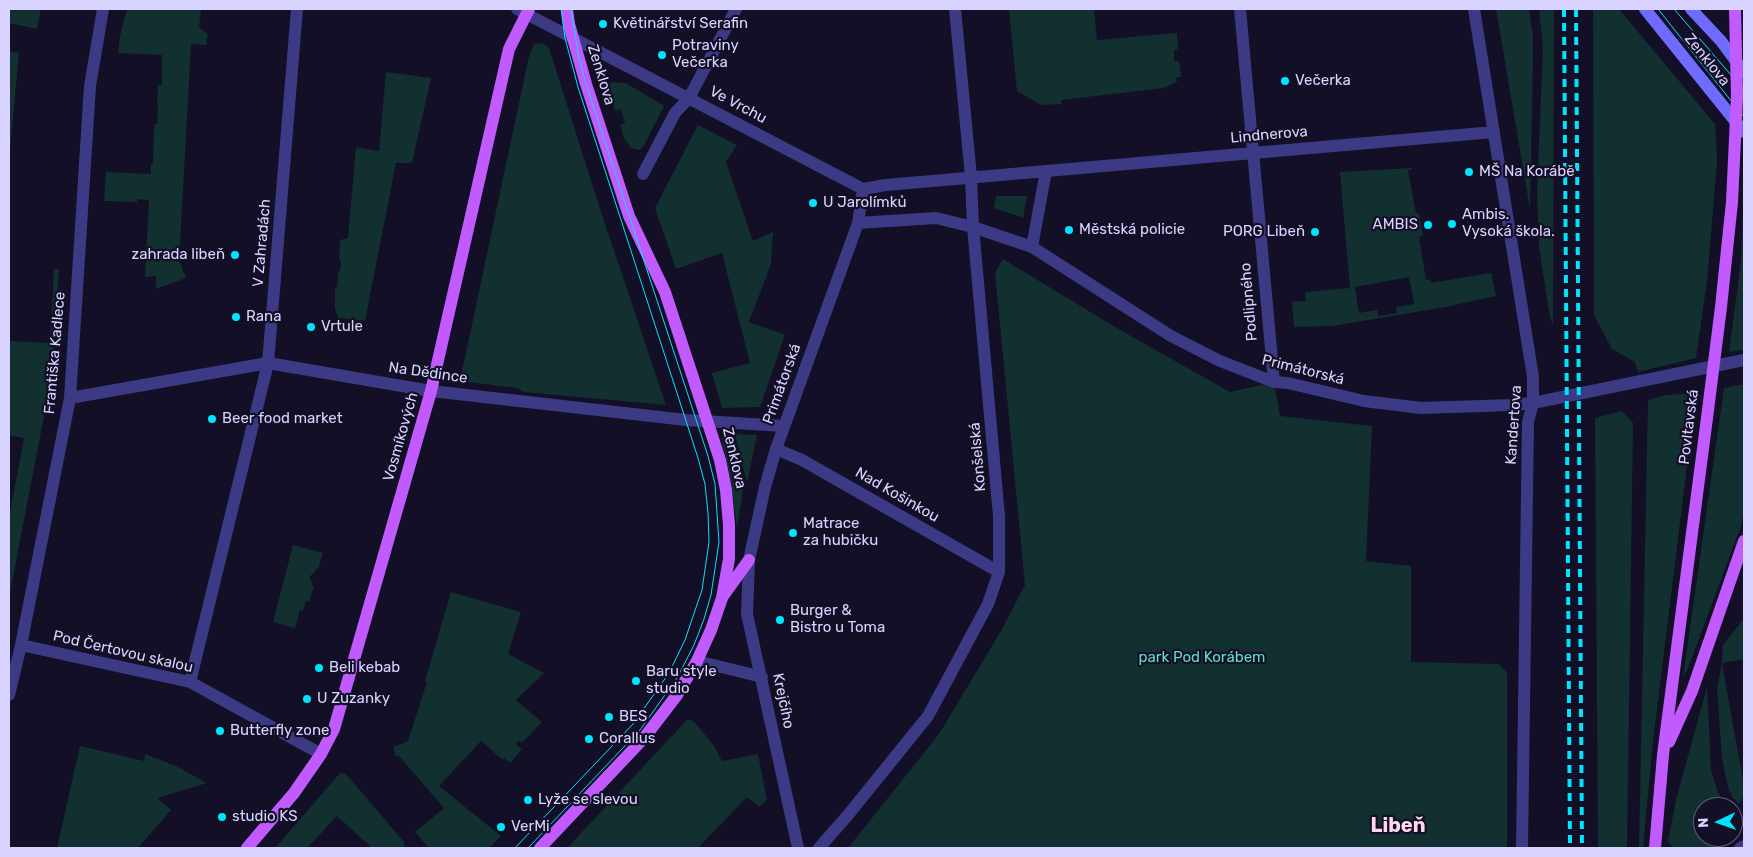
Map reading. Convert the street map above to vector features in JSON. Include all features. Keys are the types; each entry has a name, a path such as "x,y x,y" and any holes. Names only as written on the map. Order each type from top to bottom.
{"main road":[{"name":"Zenklova","path":"540,848 644,738 677,695 697,661 711,630 722,598 729,559 726,490 720,460 665,292 629,216 572,36 567,9"},
{"name":"Zenklova","path":"1645,9 1744,132"},
{"name":"Zenklova","path":"1691,9 1721,41 1744,72"},
{"name":"Povltavská","path":"1655,848 1663,756 1721,307 1732,202 1737,97 1736,9"},
{"name":"Vosmíkových","path":"247,848 294,793 321,754 334,729 431,391 509,49 524,10"},
{"path":"1663,756 1692,691 1744,541"},
{"path":"722,598 749,560"}],"street":[{"name":"Františka Kadlece","path":"9,695 21,645 70,398 90,86 104,9"},
{"name":"V Zahradách","path":"190,682 268,363 297,9"},
{"path":"643,174 675,113 689,98 736,9"},
{"name":"Konšelská","path":"819,848 928,716 988,604 999,572 1000,516 955,9"},
{"name":"Podlipného","path":"1240,9 1274,382"},
{"name":"Kandertova","path":"1474,9 1533,377 1533,402 1528,422 1522,848"},
{"name":"Zenklova","path":"524,10 572,36"},
{"name":"Ve Vrchu","path":"572,36 863,189"},
{"name":"Lindnerova","path":"863,189 886,185 1494,132"},
{"path":"1032,247 1046,171"},
{"name":"Primátorská","path":"749,560 765,487 776,449 858,223 863,189"},
{"name":"Primátorská","path":"858,223 936,218 973,227 1032,247 1172,336 1220,361 1274,382 1288,383 1364,401 1421,408 1511,405 1744,360"},
{"name":"Na Dědince","path":"70,398 268,363 431,391 708,422 784,426"},
{"name":"Nad Košinkou","path":"776,449 802,460 999,572"},
{"name":"Krejčího","path":"749,560 747,614 798,848"},
{"name":"Pod Čertovou skalou","path":"21,645 190,682 321,754"},
{"path":"697,661 762,677"},
{"path":"1740,848 1744,846"}],"green space":[{"path":"9,9 41,9 37,29 9,23"},
{"path":"127,9 197,9 201,11 199,27 208,34 206,45 191,44 179,260 186,278 156,289 156,276 145,277 149,200 137,199 137,202 104,201 106,172 151,174 151,164 153,164 154,124 157,124 158,85 162,85 162,55 118,53"},
{"path":"1009,9 1094,9 1097,40 1177,33 1178,49 1174,50 1174,61 1179,61 1181,77 1176,77 1177,82 1164,88 1061,100 1062,104 1041,105 1017,91"},
{"path":"1496,9 1529,9 1533,37 1530,209"},
{"path":"1539,9 1554,9 1553,325 1550,318 1539,247 1537,193 1543,48"},
{"path":"1593,9 1619,9 1715,124 1717,161 1707,281 1696,358 1638,372 1635,362 1612,349 1594,315"},
{"path":"542,43 549,48 602,215 666,405 524,392 516,388 460,381 529,56 534,44"},
{"path":"9,51 19,53 9,160"},
{"path":"386,72 431,78 412,163 396,163 365,321 338,318 335,308 335,288 337,287 338,272 340,271 340,240 348,238 356,147 379,151"},
{"path":"611,82 626,83 664,106 643,147 639,150 631,148 624,138 620,125 625,123 621,109 615,111 608,88"},
{"path":"698,125 737,145 726,162 753,241 773,232 771,264 749,322 785,335 760,407 722,408 712,373 750,363 722,253 676,269 655,208"},
{"path":"1412,168 1408,170 1416,213 1419,213 1423,236 1419,237 1426,280 1430,279 1431,283 1491,273 1496,296 1445,307 1333,326 1294,327 1292,302 1306,301 1305,292 1350,288 1340,172","holes":["1409,277 1414,304 1396,307 1397,313 1378,316 1377,310 1359,313 1355,287"]},
{"path":"1744,191 1744,350 1729,352 1741,261"},
{"path":"996,196 1027,196 1023,218 994,208"},
{"name":"park Pod Korábem","path":"1003,259 1115,327 1230,392 1274,382 1280,416 1372,426 1366,561 1411,566 1411,662 1499,664 1507,673 1507,848 848,848 939,734 1001,631 1025,585 995,273"},
{"path":"54,269 59,269 52,374 9,598 9,517 24,438 9,435 9,341 50,343"},
{"path":"1744,384 1744,510 1741,526 1687,671 1683,677 1724,388"},
{"path":"1696,393 1653,741 1643,848 1639,848 1648,400 1666,395"},
{"path":"1622,411 1633,423 1627,848 1598,848 1595,418"},
{"path":"735,434 757,435 747,483"},
{"path":"723,435 728,435 743,491 737,528 731,480 722,439"},
{"path":"293,545 323,553 318,569 310,576 314,586 309,602 306,601 303,611 300,610 295,628 273,622"},
{"path":"451,592 521,612 508,654 544,673 516,700 542,722 522,743 518,740 516,744 522,749 510,763 504,758 503,760 481,741 439,786 501,836 489,848 429,848 415,832 444,808 398,755 396,757 394,750 394,747 408,741 427,682 425,681"},
{"path":"1744,618 1744,659 1722,663 1744,780 1743,798 1732,797 1722,759 1717,689 1723,645"},
{"path":"1707,687 1711,770 1721,797 1693,797 1693,847 1722,847 1673,848 1668,841 1676,800"},
{"path":"687,720 691,720 697,725 714,746 722,761 758,754 767,800 759,807 747,797 698,848 567,848"},
{"path":"80,746 144,761 145,754 176,766 207,783 157,798 171,810 138,848 57,848"},
{"path":"340,773 346,774 404,842 404,848 372,848 337,816 307,848 275,848"}],"tram line":[{"path":"515,848 633,724 669,673 685,640 702,590 709,542 705,484 698,458 578,87 565,38 561,9"},
{"path":"528,848 640,730 677,678 694,645 704,619 711,595 719,542 715,484 708,456 586,84 579,58 571,9"},
{"path":"1658,9 1744,117"},
{"path":"1674,9 1744,90"}],"railway":[{"path":"1564,9 1570,848"},
{"path":"1576,9 1582,848"}],"place":[{"name":"Květinářství Serafin","path":"603,24"},
{"name":"Potraviny Večerka","path":"662,55"},
{"name":"Večerka","path":"1285,81"},
{"name":"MŠ Na Korábě","path":"1469,172"},
{"name":"U Jarolímků","path":"813,203"},
{"name":"Ambis. Vysoká škola.","path":"1452,224"},
{"name":"AMBIS","path":"1428,225"},
{"name":"Městská policie","path":"1069,230"},
{"name":"PORG Libeň","path":"1315,232"},
{"name":"zahrada libeň","path":"235,255"},
{"name":"Rana","path":"236,317"},
{"name":"Vrtule","path":"311,327"},
{"name":"Beer food market","path":"212,419"},
{"name":"Matrace za hubičku","path":"793,533"},
{"name":"Burger & Bistro u Toma","path":"780,620"},
{"name":"Beli kebab","path":"319,668"},
{"name":"Baru style studio","path":"636,681"},
{"name":"U Zuzanky","path":"307,699"},
{"name":"BES","path":"609,717"},
{"name":"Butterfly zone","path":"220,731"},
{"name":"Corallus","path":"589,739"},
{"name":"Lyže se slevou","path":"528,800"},
{"name":"studio KS","path":"222,817"},
{"name":"VerMi","path":"501,827"}],"district":[{"name":"Libeň","path":"1398,826"}]}
